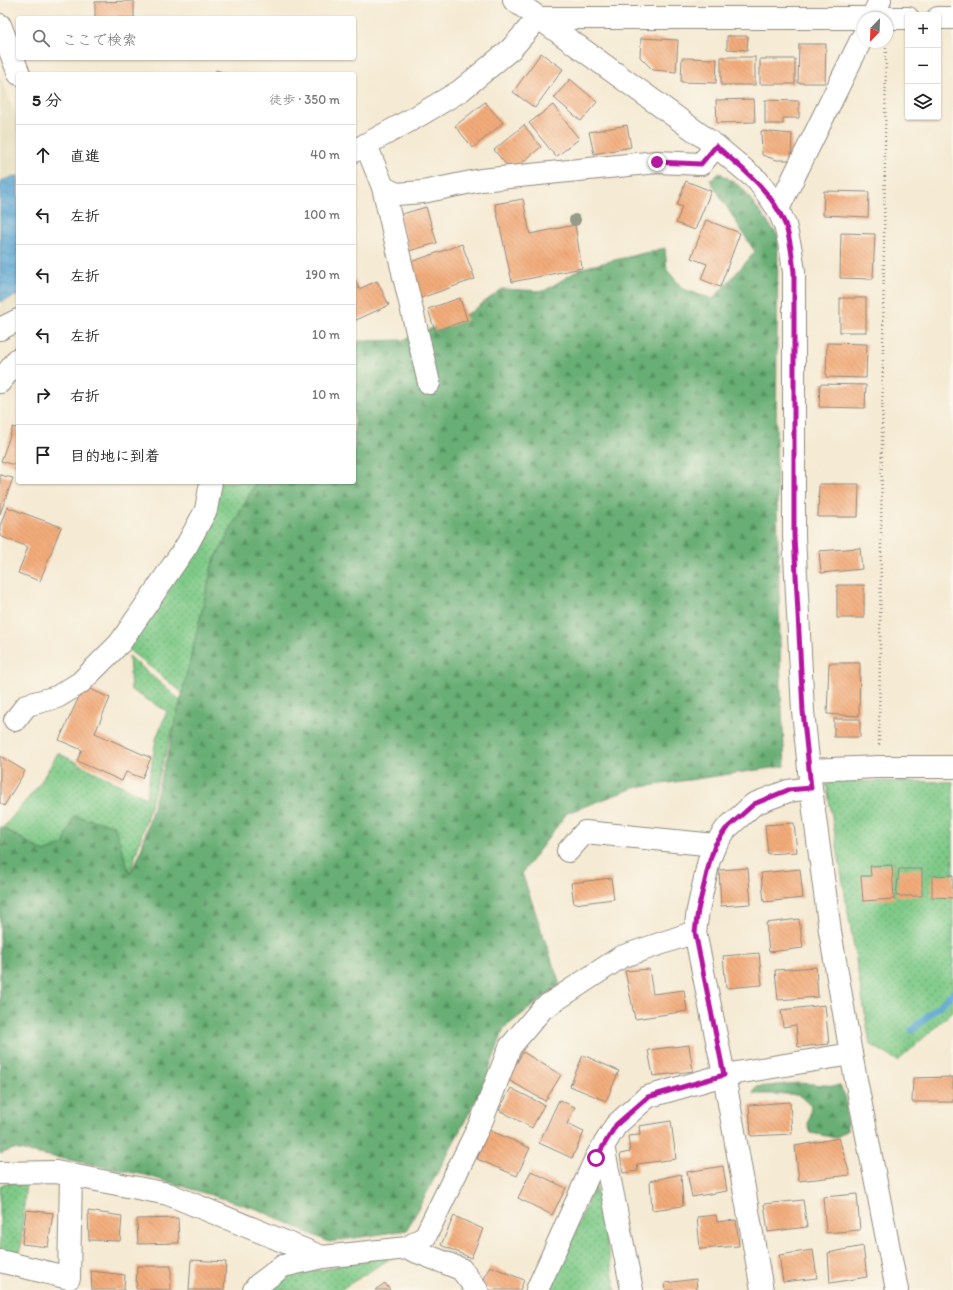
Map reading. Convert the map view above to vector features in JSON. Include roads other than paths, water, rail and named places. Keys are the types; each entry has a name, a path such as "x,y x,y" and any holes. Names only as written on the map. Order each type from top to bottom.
{"street":[{"path":"514,0 716,146 758,181 778,209 785,225 794,272 794,536 803,711 810,779 830,931 851,1054 897,1290"},
{"path":"875,12 880,0"},
{"path":"429,383 383,187 360,148 460,91 511,49 538,18 599,9 857,18"},
{"path":"893,18 905,18"},
{"path":"941,18 953,18"},
{"path":"0,25 18,72"},
{"path":"778,209 857,48"},
{"path":"383,187 396,194 423,192 489,180 657,162 701,164 716,146"},
{"path":"0,329 16,321"},
{"path":"0,382 16,362"},
{"path":"15,720 27,705 57,697 80,683 120,643 191,538 206,510 211,484"},
{"path":"762,1290 724,1075 695,932 698,910 715,845 726,829 754,804 810,779 878,767 953,767"},
{"path":"568,851 586,832 715,845"},
{"path":"254,1290 258,1285 283,1266 322,1257 407,1248 426,1237 482,1120 510,1047 542,1009 621,957 695,932"},
{"path":"537,1290 596,1158 616,1125 648,1097 724,1075 851,1054"},
{"path":"603,1146 632,1290"},
{"path":"0,1173 56,1172 168,1194 322,1257"},
{"path":"0,1261 69,1278 71,1175"},
{"path":"407,1248 461,1269 474,1289"}],"water":[{"path":"16,177 16,296 0,302 0,181"}],"waterway":[{"path":"912,1030 953,993"}]}
